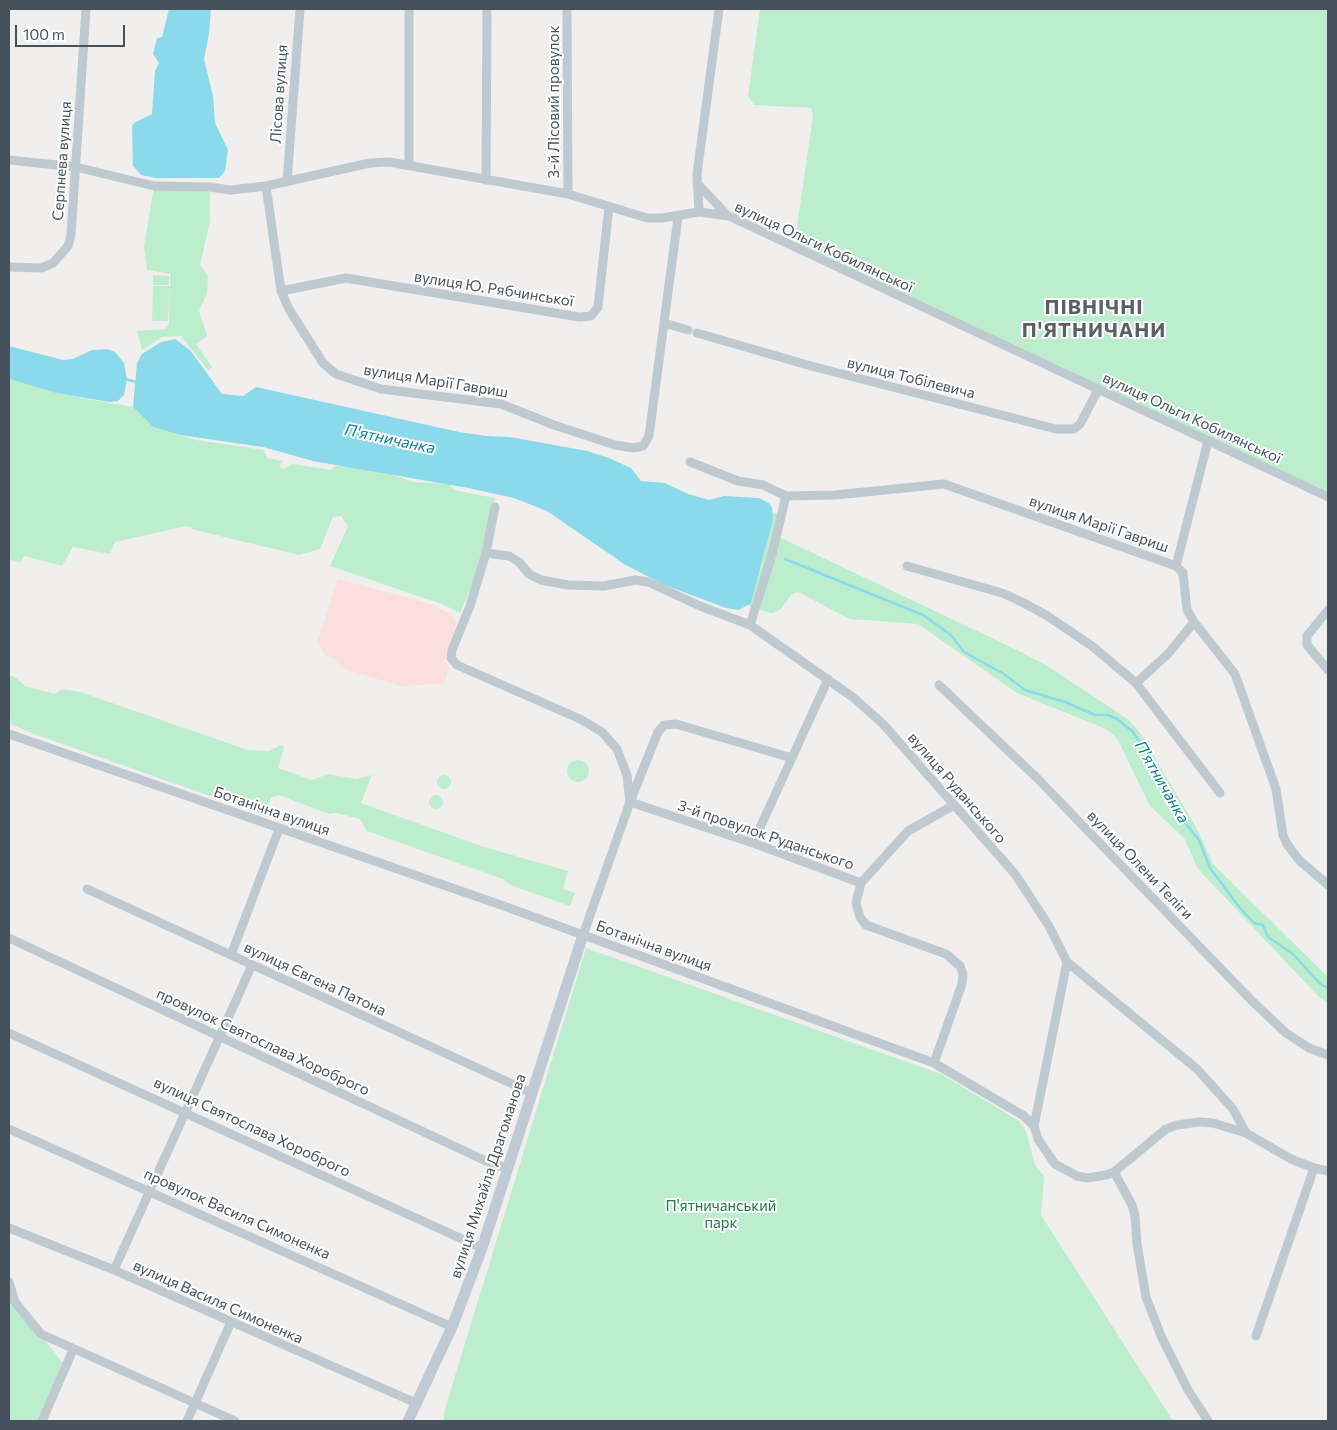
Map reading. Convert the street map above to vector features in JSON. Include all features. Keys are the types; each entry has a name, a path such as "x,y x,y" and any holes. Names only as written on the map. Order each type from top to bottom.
{"street":[{"name":"Серпнева вулиця","path":"9,267 41,268 53,263 62,256 71,235 86,9"},
{"name":"Лісова вулиця","path":"287,182 300,9"},
{"path":"409,9 410,165"},
{"path":"486,180 487,9"},
{"name":"3-й Лісовий провулок","path":"567,9 568,194"},
{"path":"699,212 697,182 719,9"},
{"name":"вулиця Ольги Кобилянської","path":"9,160 76,167 154,186 230,190 287,182 370,163 389,162 568,194 647,218 678,217 699,212 729,216 1328,497"},
{"path":"697,182 729,216"},
{"name":"вулиця Марії Гавриш","path":"266,186 281,291 289,309 324,363 336,374 352,381 380,389 501,404 554,426 615,445 633,448 642,446 649,436 664,323"},
{"name":"вулиця Ю. Рябчинської","path":"281,291 346,278 579,317 591,316 598,307 608,206"},
{"path":"678,217 664,323 688,330"},
{"name":"вулиця Тобілевича","path":"697,333 814,367 1056,428 1074,429 1080,424 1098,390"},
{"path":"1176,566 1208,441"},
{"name":"вулиця Марії Гавриш","path":"690,462 738,481 762,485 786,496 835,495 944,484 1176,566 1182,573 1187,610 1194,622 1235,674 1276,789 1283,835 1287,844 1299,860 1328,885"},
{"path":"750,625 771,558 786,496"},
{"path":"495,507 486,553 452,650 451,658 457,665 580,719 602,732 617,749 627,775 630,802"},
{"name":"вулиця Руданського","path":"486,553 509,556 519,562 529,574 542,580 568,585 604,586 635,580 648,582 700,606 750,625 854,698 883,724 1015,874 1049,926 1067,962 1197,1069 1233,1109 1246,1133"},
{"path":"907,566 1002,593 1046,615 1092,646 1136,683 1220,793"},
{"path":"1328,610 1307,636 1307,645 1328,670"},
{"path":"1136,683 1168,654 1194,622"},
{"path":"753,843 828,679"},
{"name":"вулиця Олени Теліги","path":"939,685 1037,778 1286,1033 1309,1048 1328,1055"},
{"path":"583,935 630,802 658,732 669,723 792,758"},
{"name":"Ботанічна вулиця","path":"9,734 583,935 934,1063 1016,1111 1034,1126 1046,1153 1055,1164 1064,1170 1087,1178 1097,1178 1114,1172 1154,1137 1177,1124 1213,1123 1246,1133"},
{"name":"3-й провулок Руданського","path":"630,802 753,843 861,883 869,877 908,831 954,805"},
{"path":"231,955 279,828"},
{"path":"861,883 856,903 860,917 866,925 946,954 960,966 963,974 962,984 934,1063"},
{"name":"вулиця Євгена Патона","path":"87,889 532,1093"},
{"name":"вулиця Михайла Драгоманова","path":"408,1421 452,1327 482,1248 583,935"},
{"name":"провулок Святослава Хороброго","path":"9,938 488,1162 507,1168"},
{"path":"1034,1126 1067,962"},
{"path":"114,1270 252,965"},
{"name":"вулиця Святослава Хороброго","path":"9,1033 482,1248"},
{"name":"провулок Василя Симоненка","path":"9,1129 452,1327"},
{"path":"1246,1133 1291,1158 1314,1168 1328,1171"},
{"path":"1256,1336 1314,1168"},
{"path":"1114,1172 1132,1205 1146,1297 1160,1336 1184,1382 1208,1421"},
{"name":"вулиця Василя Симоненка","path":"9,1228 114,1270 416,1404"},
{"path":"9,1282 15,1302 41,1334 235,1421"},
{"path":"187,1421 231,1322"},
{"path":"42,1421 74,1350"}],"shaded area":[{"path":"338,579 431,604 454,616 457,623 444,661 449,668 444,684 400,686 342,668 334,659 325,655 317,643"}],"green space":[{"path":"760,9 1328,9 1328,497 794,247 813,115 811,108 754,105 748,96"},
{"path":"154,186 210,187 210,221 200,265 208,276 207,294 199,311 207,336 196,344 212,367 208,370 181,336 162,337 142,350 137,331 166,329 169,324 170,287 168,321 152,321 153,286 170,286 170,274 147,270 144,246"},
{"path":"153,275 169,276 169,285 153,285"},
{"path":"9,379 56,393 133,407 153,427 196,440 264,450 267,458 283,461 279,467 284,469 293,464 330,470 336,466 357,462 413,482 449,484 454,490 495,498 488,536 477,575 460,613 442,604 330,566 348,526 341,516 333,517 320,549 299,555 191,529 192,527 186,526 115,542 110,554 73,547 62,566 24,556 20,563 9,559"},
{"path":"773,512 781,515 777,536 1046,665 1129,720 1141,734 1197,829 1213,864 1328,977 1328,1003 1318,996 1198,869 1184,838 1150,806 1117,738 1106,729 1017,693 918,624 850,619 798,592 791,595 780,610 775,612 771,613 748,606 761,568"},
{"path":"9,675 15,677 25,686 54,694 62,689 80,692 248,750 269,751 281,745 284,747 278,768 312,780 328,774 356,779 372,775 361,803 484,847 568,871 563,889 575,893 570,906 510,885 503,879 367,831 360,819 336,813 329,814 279,795 271,798 268,807 272,813 270,817 12,725 9,716"},
{"path":"578,760 586,763 589,771 586,779 578,782 570,779 567,771 570,763"},
{"path":"441,775 447,775 451,782 447,789 441,789 437,785 437,779"},
{"path":"433,795 439,795 443,802 439,809 433,809 429,805 429,799"},
{"name":"П'ятничанський парк","path":"586,948 941,1074 1019,1121 1026,1131 1035,1165 1044,1176 1041,1215 1173,1421 444,1421 444,1412"},
{"path":"9,1282 15,1302 66,1367 42,1421 9,1421"}],"water":[{"path":"169,9 211,9 204,59 213,96 215,123 228,150 225,171 219,178 156,178 141,175 133,166 132,126 134,123 152,114 155,71 159,63 153,54 157,38 162,37"},
{"path":"175,339 190,350 222,394 243,396 256,387 459,432 510,437 587,451 631,468 641,481 665,483 688,494 709,500 724,496 759,498 770,504 773,520 751,603 739,610 726,608 662,584 624,564 547,511 514,498 468,488 313,461 263,447 180,435 153,427 133,407 137,363 142,354 161,342"},
{"path":"9,346 63,360 73,359 92,350 107,349 115,352 124,363 127,379 124,395 118,401 110,402 56,393 9,379"}],"waterway":[{"name":"П'ятничанка","path":"125,379 136,382"},
{"name":"П'ятничанка","path":"785,559 923,615 951,635 964,652 1004,674 1025,690 1065,702 1095,715 1108,715 1117,719 1132,731 1145,750 1177,813 1199,840 1210,868 1240,908 1254,923 1263,925 1268,937 1293,954 1320,984 1328,988"}],"district":[{"name":"ПІВНІЧНІ П'ЯТНИЧАНИ","path":"1094,318"}]}
